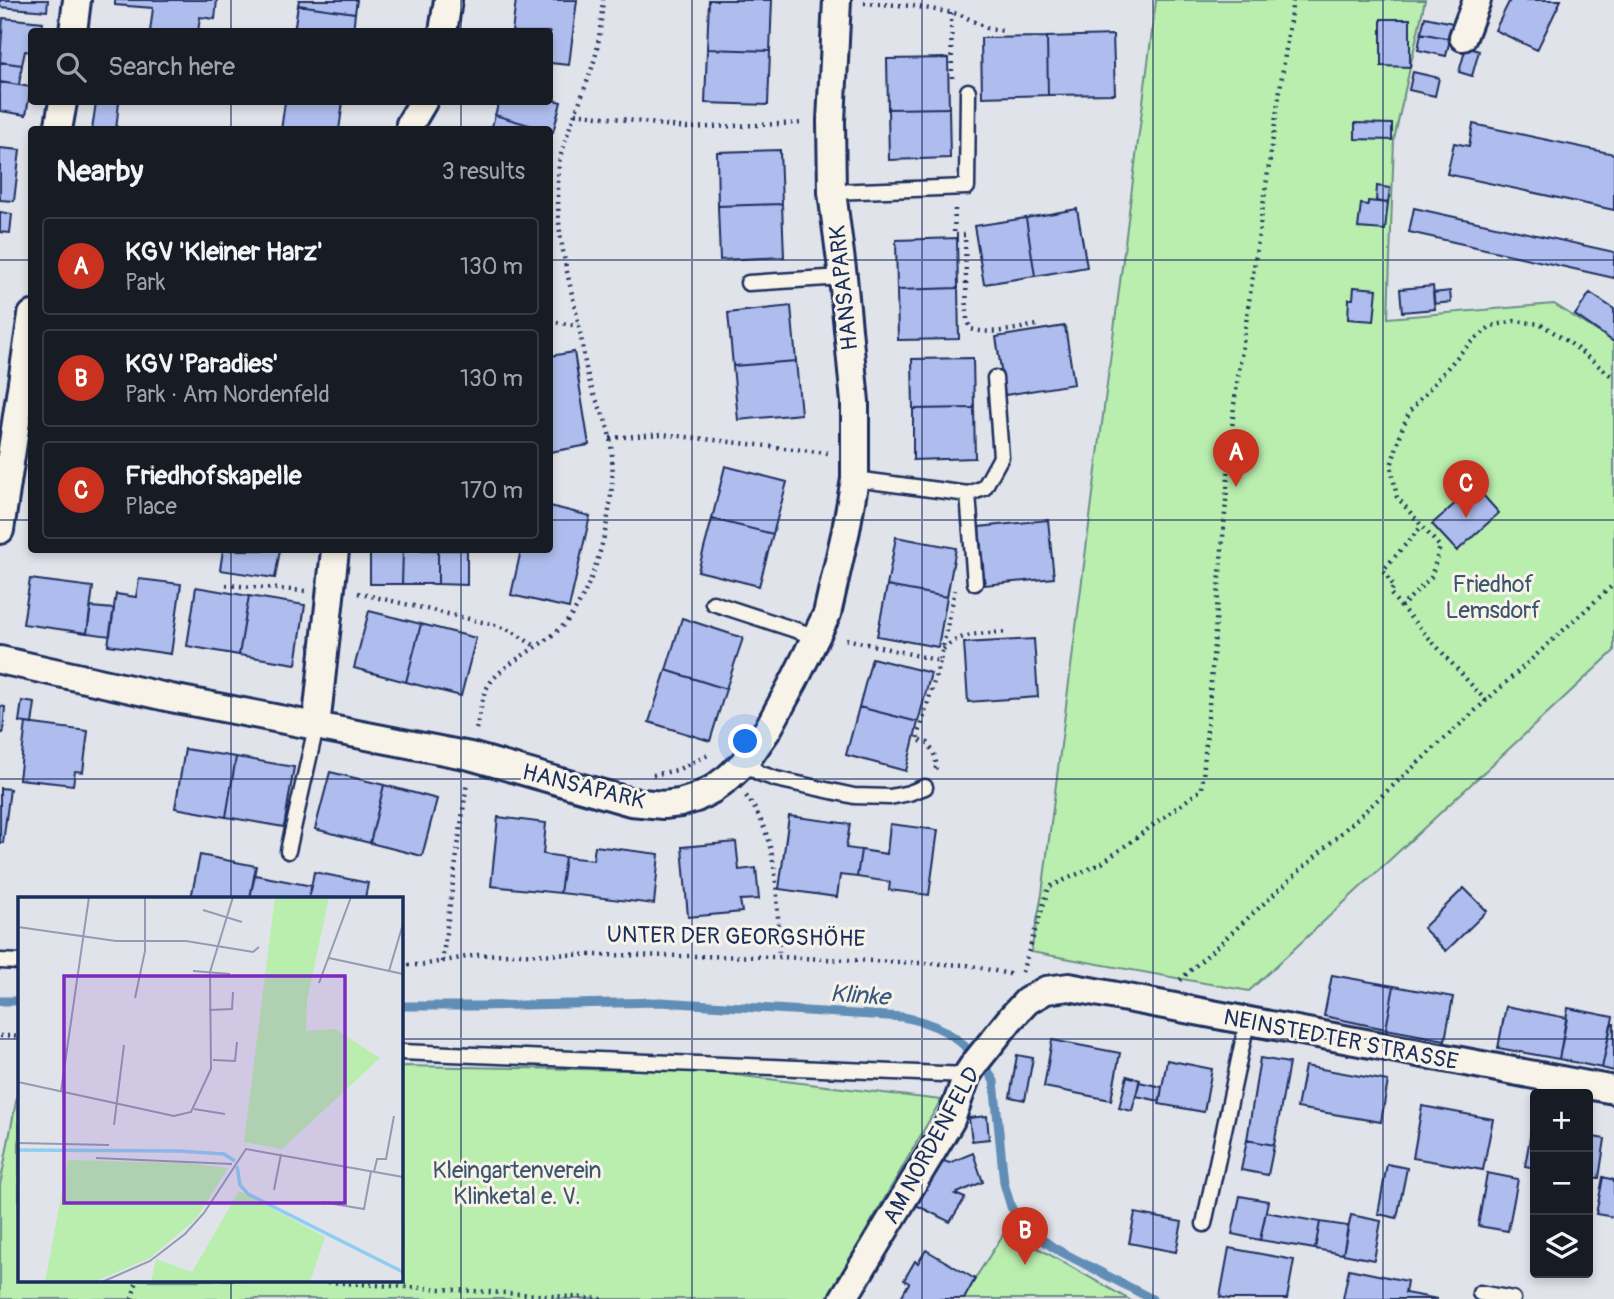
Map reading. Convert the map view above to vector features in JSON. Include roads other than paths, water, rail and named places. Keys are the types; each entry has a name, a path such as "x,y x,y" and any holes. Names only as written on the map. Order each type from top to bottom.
{"street":[{"path":"74,28 77,0"},
{"path":"444,28 449,0"},
{"name":"HANSAPARK","path":"0,660 171,698 470,756 631,802 671,804 696,798 747,772 768,729 828,637 827,614 855,479 855,402 832,192 831,121 837,0"},
{"path":"1463,37 1478,0"},
{"path":"59,126 62,105"},
{"path":"0,530 28,341"},
{"path":"316,727 335,553"},
{"name":"NEINSTEDTER STRASSE","path":"1069,987 1614,1090"},
{"name":"AM NORDENFELD","path":"844,1299 951,1120 971,1069 1027,1000 1046,990 1069,987"}],"lane":[{"path":"832,192 967,187 968,91"},
{"path":"748,283 843,276"},
{"path":"855,479 968,494 984,488 1002,457 995,378"},
{"path":"968,494 975,583"},
{"path":"713,603 828,637"},
{"path":"288,851 316,727"},
{"path":"747,772 873,798 909,793 925,787"},
{"path":"0,961 18,962"},
{"path":"1204,1224 1247,1022"},
{"path":"402,1052 971,1069"},
{"path":"1480,1293 1513,1299"}],"waterway":[{"name":"Klinke","path":"0,1001 18,1001"},
{"name":"Klinke","path":"402,1006 661,1002 903,1017 935,1026 953,1036 969,1050 994,1081 1004,1183 1011,1207 1025,1227 1054,1248 1152,1299"}],"place":[{"name":"KGV 'Kleiner Harz'","path":"1236,487"},
{"name":"Friedhofskapelle","path":"1466,518"},
{"name":"KGV 'Paradies'","path":"1025,1265"}],"park label":[{"name":"Friedhof Lemsdorf","path":"1493,597"},
{"name":"Kleingartenverein Klinketal e. V.","path":"517,1183"}]}
